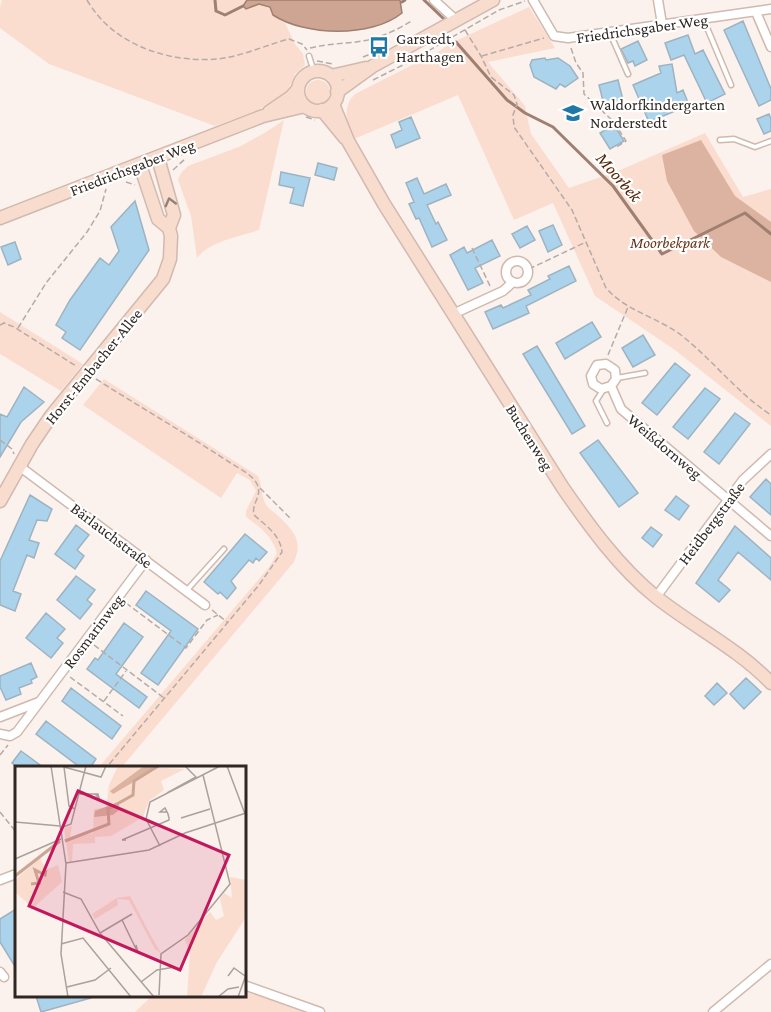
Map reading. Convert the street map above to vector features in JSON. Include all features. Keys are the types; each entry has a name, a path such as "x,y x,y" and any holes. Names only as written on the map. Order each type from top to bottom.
{"street":[{"path":"434,0 461,26"},
{"path":"298,89 300,100 311,110 330,102 373,66 461,26 492,0"},
{"name":"Friedrichsgaber Weg","path":"531,0 554,36 568,38 771,9"},
{"path":"658,0 662,24"},
{"path":"756,12 771,47"},
{"path":"311,63 325,73 332,70 373,66"},
{"name":"Friedrichsgaber Weg","path":"263,116 291,97 298,89 311,63"},
{"name":"Buchenweg","path":"332,70 336,83 330,102 348,141 384,204 583,517 626,568 656,597 716,638 771,683"},
{"name":"Friedrichsgaber Weg","path":"0,218 263,116 305,106"},
{"name":"Horst-Embacher-Allee","path":"0,501 51,416 163,279 171,249 169,228 174,215 158,158"},
{"path":"140,165 158,219 169,228"},
{"path":"522,261 528,269 526,280 521,283 513,282 507,277 506,272 511,262 522,261"},
{"path":"453,314 503,291 513,282"},
{"name":"Weißdornweg","path":"610,385 593,384 591,376 595,367 605,363 615,370 610,385 621,409 771,536"},
{"name":"Heidbergstraße","path":"656,597 743,480 771,454"},
{"name":"Bärlauchstraße","path":"19,466 205,605"},
{"name":"Rosmarinweg","path":"10,736 17,732 146,560"},
{"path":"0,717 40,701"},
{"path":"0,734 10,736"},
{"path":"0,880 15,874"},
{"path":"713,1012 771,964"},
{"path":"246,986 320,1012"}],"lane":[{"path":"700,19 708,30 731,85"},
{"path":"610,32 628,74"},
{"path":"720,140 734,139 755,147 771,141"},
{"path":"607,423 596,401 610,385 645,373"},
{"path":"187,591 224,549"}],"path":[{"path":"87,0 94,12 121,36 143,48 174,58 219,59 289,39 302,44 311,63 332,70"},
{"path":"374,80 411,61 461,26 531,0"},
{"path":"306,50 331,43 366,40 393,31 413,20"},
{"path":"461,26 481,56 491,77 509,90 517,104 513,115 514,127 572,210 606,288 614,297 628,306 680,334 736,388 771,416"},
{"path":"481,56 554,36"},
{"path":"568,38 576,63 583,73 584,94 614,123 626,141 615,148"},
{"path":"17,329 46,283 87,232 100,211 107,185"},
{"path":"528,269 585,242"},
{"path":"472,248 494,295"},
{"path":"605,363 628,306"},
{"path":"0,325 9,324 107,386"},
{"path":"0,440 12,449 19,466"},
{"path":"259,487 290,518"},
{"path":"118,597 186,648 207,620 218,615"},
{"path":"205,605 227,622"},
{"path":"86,639 164,698"},
{"path":"103,701 127,670"},
{"path":"62,671 123,716"},
{"path":"0,754 8,745 10,736"},
{"path":"0,812 15,831"}],"green space":[{"path":"2,0 247,0 243,6 259,4 270,7 273,15 285,23 295,44 303,54 305,65 295,74 285,93 256,111 215,126 49,64 0,28"},
{"name":"Moorbekpark","path":"529,7 555,48 488,62 525,106 531,134 569,188 618,171 705,133 743,197 771,189 771,426 675,350 595,296 553,203 514,220 458,95 354,139 349,127 347,110 355,94 438,52 449,44"},
{"path":"313,80 323,80 330,87 330,97 323,104 313,104 306,97 306,87"},
{"path":"284,120 259,230 209,247 197,258 191,216 178,180 181,173 188,166 241,146"},
{"path":"0,312 83,364 61,391 0,354"},
{"path":"104,379 258,476 265,503 291,529 298,547 294,562 123,766 100,766 270,566 277,553 268,536 246,517 246,511 256,491 250,480 237,473 221,498 83,405"},
{"path":"246,991 304,1012 135,1012 151,997 246,997"}],"shaded area":[{"path":"247,0 400,0 402,13 373,27 356,30 320,30 286,22 273,15 270,7 259,4 246,9 243,6"},
{"path":"701,140 735,196 771,222 771,282 721,257 694,231 667,181 662,155"}],"building":[{"path":"743,21 771,89 771,100 759,106 724,30"},
{"path":"688,35 695,54 703,50 725,94 707,103 684,55 671,60 665,43"},
{"path":"638,41 647,60 635,66 633,61 628,63 621,49"},
{"path":"545,58 546,60 558,58 570,66 578,78 565,87 560,84 556,89 534,77 530,65 532,60"},
{"path":"672,64 677,93 683,90 689,105 649,122 633,85 661,73 659,66"},
{"path":"618,80 624,104 605,109 599,85"},
{"path":"769,114 771,131 764,134 757,119"},
{"path":"411,117 420,138 396,148 391,135 402,130 399,122"},
{"name":"Waldorfkindergarten Norderstedt","path":"614,125 624,141 610,149 600,133"},
{"path":"318,163 337,168 334,180 315,175"},
{"path":"281,172 310,178 303,206 290,203 294,188 279,185"},
{"path":"417,178 424,194 446,184 451,195 427,205 447,240 432,247 419,218 416,219 409,204 414,202 406,183"},
{"path":"135,201 149,250 80,350 62,338 66,332 56,325 70,300 100,258 109,265 119,251 111,227"},
{"path":"553,225 562,245 548,252 539,231"},
{"path":"527,226 535,240 520,248 512,234"},
{"path":"492,240 500,256 475,268 483,283 468,290 450,255 464,247 467,253"},
{"path":"15,242 21,259 8,265 1,247"},
{"path":"569,266 576,281 526,306 529,313 493,329 485,312 501,305 503,308 531,295 528,290 550,279 548,276"},
{"path":"592,322 601,337 565,359 556,343"},
{"path":"643,335 655,355 633,367 622,348"},
{"path":"537,346 585,426 572,434 523,354"},
{"path":"675,363 690,375 657,415 642,403"},
{"path":"24,387 44,402 21,422 0,457 0,414 7,417"},
{"path":"705,388 720,399 688,439 673,427"},
{"path":"735,413 750,424 719,464 704,452"},
{"path":"598,440 638,493 619,507 580,453"},
{"path":"766,479 771,484 771,515 750,497"},
{"path":"30,495 52,509 47,521 37,520 29,540 39,543 34,558 27,555 13,591 21,594 15,611 0,605 0,561"},
{"path":"676,496 689,506 679,520 665,510"},
{"path":"76,525 89,535 77,550 84,556 75,569 55,554"},
{"path":"735,526 771,558 771,580 738,552 718,580 730,590 719,602 696,583"},
{"path":"651,527 662,535 653,547 642,538"},
{"path":"245,534 267,552 259,561 256,558 253,563 249,560 231,581 236,588 227,599 204,582"},
{"path":"76,576 95,590 87,600 92,604 80,619 57,600"},
{"path":"146,591 198,629 158,685 141,673 171,631 136,605"},
{"path":"46,613 65,629 57,638 63,643 51,658 26,638"},
{"path":"124,623 143,637 116,674 147,697 139,708 87,669 95,658 98,660"},
{"path":"31,663 37,677 31,680 32,683 19,688 21,694 6,700 0,687 0,676"},
{"path":"746,678 761,692 744,709 730,694"},
{"path":"717,683 727,693 714,705 705,696"},
{"path":"71,688 121,726 112,739 62,701"},
{"path":"46,721 96,759 91,766 78,766 36,734"},
{"path":"21,751 41,766 16,766 12,763"},
{"path":"15,910 15,966 0,942 0,919"},
{"path":"36,997 91,997 91,998 41,1012"}],"waterway":[{"path":"215,0 216,11 225,15 243,6"},
{"name":"Moorbek","path":"424,0 445,20"},
{"name":"Moorbek","path":"456,42 507,100 525,113 553,127 613,186 662,254 745,213 771,234"}],"place":[{"name":"Garstedt, Harthagen","path":"379,47"},
{"name":"Waldorfkindergarten Norderstedt","path":"573,113"}]}
